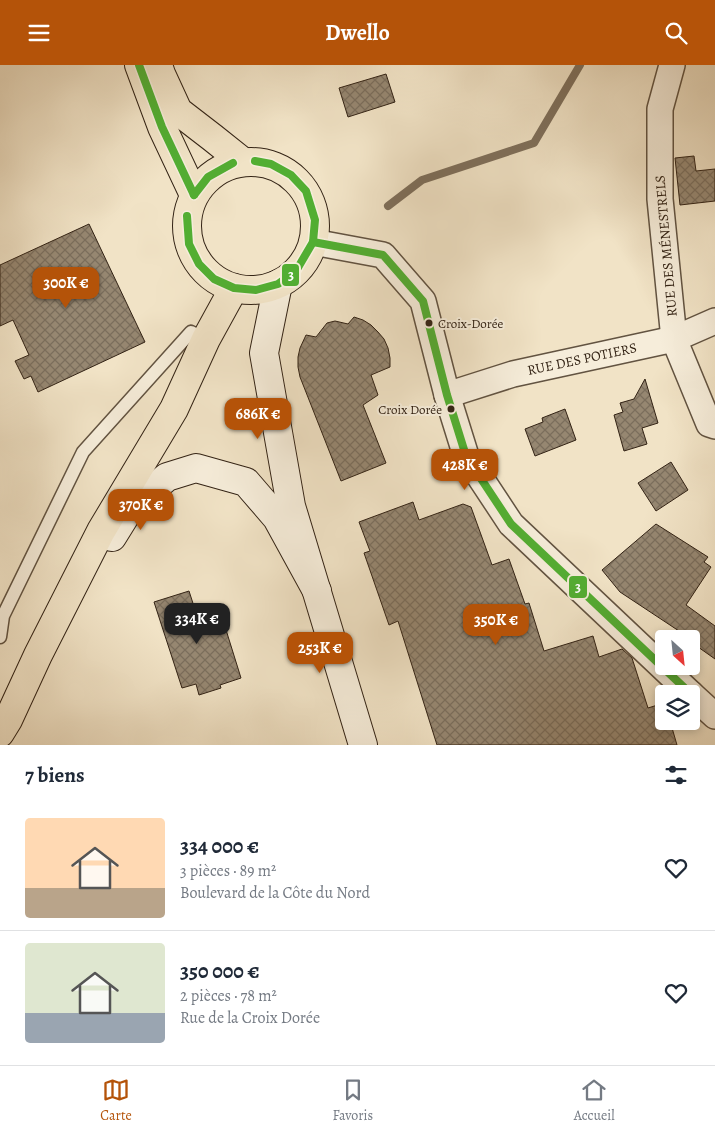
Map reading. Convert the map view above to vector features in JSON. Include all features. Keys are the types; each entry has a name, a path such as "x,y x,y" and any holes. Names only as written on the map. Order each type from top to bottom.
{"main road":[{"path":"139,65 162,127 194,195"},
{"path":"158,65 178,111 213,137 243,163"},
{"path":"255,161 271,164 291,175 306,191 315,220 313,242 296,271 278,284 256,290 234,288 214,279 198,264 188,244 187,217 194,195 208,177 232,163 243,163 255,161"},
{"path":"278,284 264,353 291,506 363,745"},
{"path":"4,727 101,531 174,409 206,339 234,288"},
{"path":"4,727 98,559 130,508 167,477 196,468 246,482 277,518 317,591"}],"street":[{"name":"RUE DES MÉNESTRELS","path":"672,65 660,109 660,199 674,339 708,424 715,426"},
{"path":"313,242 383,255 424,301 466,457 511,524 681,685"},
{"name":"RUE DES POTIERS","path":"448,395 513,374 674,339 715,321"},
{"path":"700,702 715,716"}],"lane":[{"path":"0,637 1,617 83,452 191,332 206,339"}],"building":[{"path":"386,74 395,102 348,117 339,88"},
{"path":"694,156 696,171 715,169 715,201 680,205 675,158"},
{"path":"89,224 145,342 38,392 31,376 24,379 15,361 29,355 13,320 0,326 0,265"},
{"path":"354,317 371,325 384,339 388,348 390,367 371,375 378,395 363,405 386,463 341,481 300,377 298,357 306,335 316,337 327,323 335,321 348,324"},
{"path":"645,379 658,423 642,428 647,444 624,451 614,415 623,412 620,403 634,399"},
{"path":"565,409 576,440 535,456 525,429 543,422 542,418"},
{"path":"671,462 688,490 656,511 638,483"},
{"path":"413,502 419,520 463,504 471,507 492,565 509,559 525,604 529,603 544,651 593,636 599,657 622,649 632,658 648,708 655,706 655,730 673,730 677,745 437,745 398,621 389,625 364,553 370,551 359,522"},
{"path":"656,524 708,557 704,562 711,567 686,605 715,626 715,659 700,648 700,630 677,630 620,592 602,570"},
{"path":"189,591 200,625 222,617 241,678 220,685 221,688 199,695 196,684 182,688 154,602"}],"waterway":[{"path":"388,206 422,180 534,143 580,65"}],"transit line":[{"name":"3","path":"139,65 162,127 194,195"},
{"name":"3","path":"187,216 189,244 199,264 214,279 234,288 256,290 278,284 296,271 313,242 315,220 306,191 291,175 271,164 255,161"},
{"name":"3","path":"194,195 208,177 233,163"},
{"name":"3","path":"313,242 383,255 423,301 447,395 466,456 511,524 681,685"}],"place":[{"name":"Croix-Dorée","path":"429,323"},
{"name":"Croix Dorée","path":"451,409"}]}
